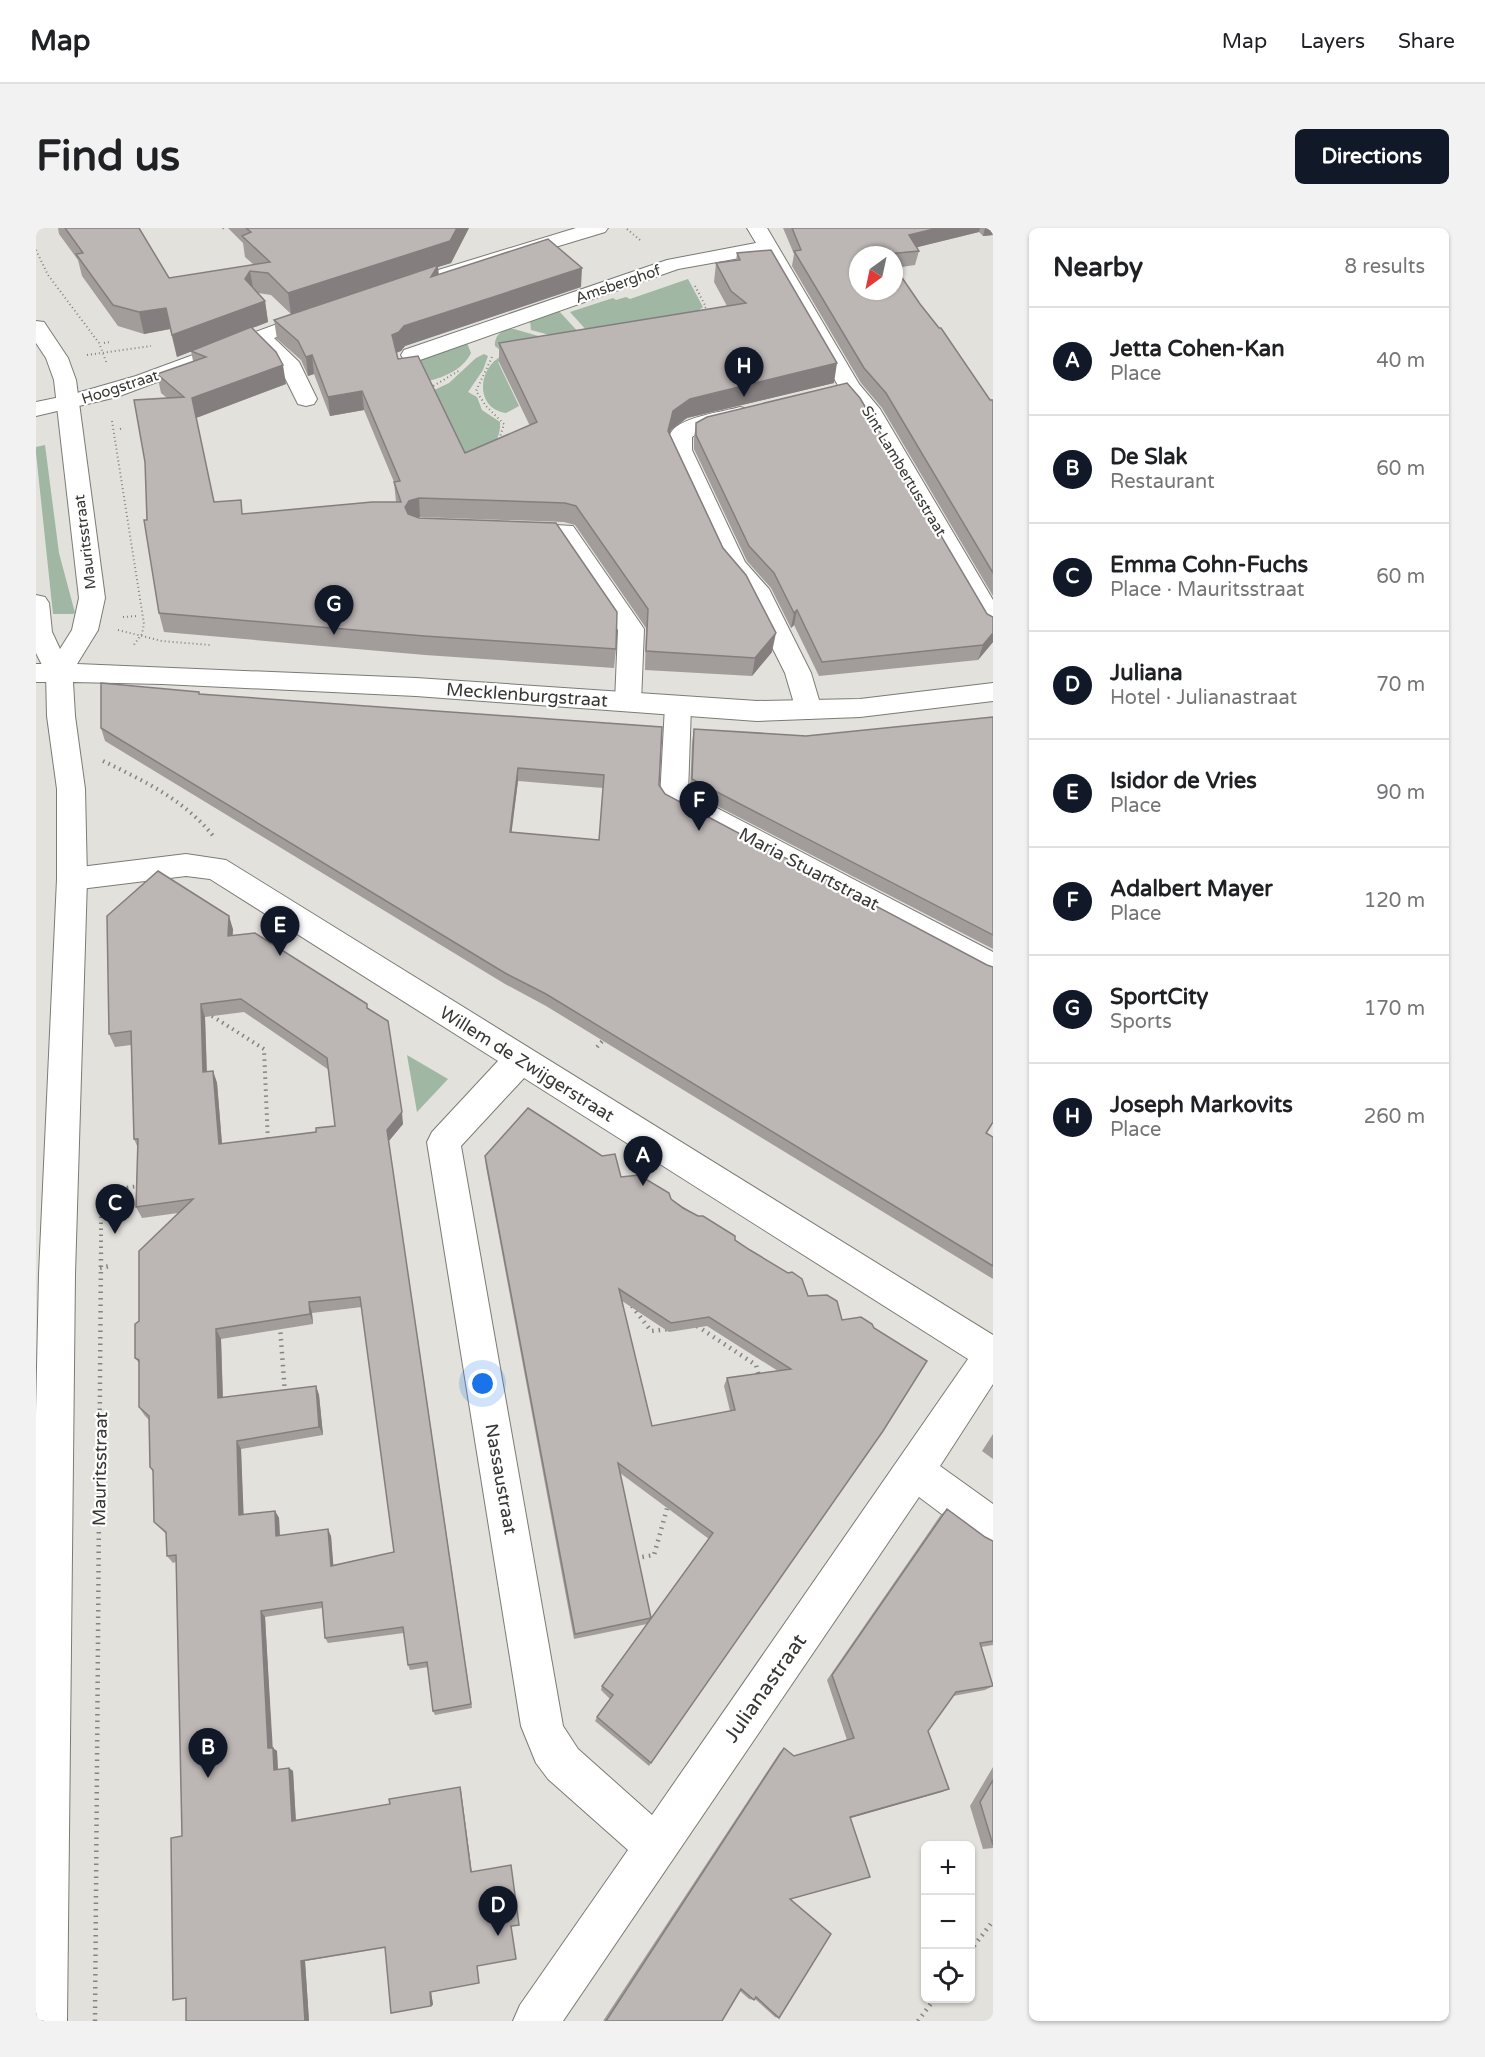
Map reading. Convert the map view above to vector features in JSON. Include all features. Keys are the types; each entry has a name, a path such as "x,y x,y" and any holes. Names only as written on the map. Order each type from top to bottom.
{"street":[{"path":"376,296 511,244 598,228"},
{"name":"Amsberghof","path":"412,355 674,264 763,237"},
{"name":"Sint Lambertusstraat","path":"763,237 839,390 869,409 993,622"},
{"name":"Hoogstraat","path":"36,409 59,390 115,392 259,336 280,319 343,307"},
{"name":"Mauritsstraat","path":"36,327 57,358 59,390 92,598 85,630 48,673"},
{"path":"259,336 291,368 306,399"},
{"path":"762,409 696,425 681,434 680,450 734,566 756,589 798,673 808,710"},
{"path":"492,530 564,532 631,629 628,702"},
{"path":"36,603 39,632 48,673 61,716 71,789 72,879 47,1276 44,2021"},
{"name":"Mecklenburgstraat","path":"48,673 162,675 416,687 757,711 860,708 993,692"},
{"name":"Maria Stuartstraat","path":"678,706 674,798 993,966"},
{"name":"Willem de Zwijgerstraat","path":"72,879 186,865 216,868 992,1354"},
{"name":"Nassaustraat","path":"520,1060 444,1142 542,1726 551,1748 563,1764 656,1846"},
{"name":"Julianastraat","path":"536,2021 915,1472 992,1354"},
{"path":"915,1472 993,1528"}],"path":[{"path":"626,228 640,240"},
{"path":"36,250 48,275 104,352"},
{"path":"674,264 691,279 706,307 697,315"},
{"path":"471,335 492,357 476,391 488,410 499,415 503,420 504,433 498,442"},
{"path":"104,343 110,342"},
{"path":"66,751 100,759 130,774 205,822 215,838 216,868"},
{"path":"212,1016 264,1049 268,1147"},
{"path":"597,1047 612,1029"},
{"path":"109,1190 143,1185"},
{"name":"Mauritsstraat","path":"95,2021 101,1197"},
{"path":"102,1267 110,1266"},
{"path":"630,1304 651,1331 674,1328"},
{"path":"280,1322 286,1402"},
{"path":"696,1325 756,1365 762,1386"},
{"path":"629,1559 654,1555 670,1498"},
{"path":"972,1949 993,1921"},
{"path":"918,2021 931,2003"}],"green space":[{"path":"688,279 703,307 676,328 597,342 570,312 613,298 616,300 626,297 630,299"},
{"path":"559,311 591,346 531,330 530,321"},
{"path":"509,329 549,339 500,350 495,346 497,337"},
{"path":"467,343 471,353 462,365 444,376 424,382 417,360"},
{"path":"484,354 488,356 483,370 468,392 477,397 482,410 500,422 500,430 489,450 464,470 428,393 449,383 476,358"},
{"path":"502,356 519,358 498,362 519,406 506,413 496,410 489,404 483,388 488,369"},
{"path":"45,445 59,553 75,613 73,614 53,614 36,453 36,447"},
{"path":"407,1055 448,1079 417,1112"}],"building":[{"path":"65,228 139,228 169,278 270,262 242,236 251,232 246,228 457,228 450,241 288,293 268,273 250,271 245,279 265,301 172,335 166,308 139,312 113,305 76,254 83,253"},
{"path":"792,228 938,228 909,235 919,251 903,252 903,246 849,246 849,300 903,300 903,279 920,304 941,328 990,400 993,400 993,573 886,393 864,368 794,251 801,250"},
{"path":"548,239 582,268 404,326 392,335 398,359 418,356 465,453 537,422 499,343 746,303 731,291 716,263 740,260 737,253 771,250 837,363 690,399 673,411 668,431 723,548 746,575 776,633 755,658 646,651 648,609 576,506 565,503 419,498 409,501 405,507 408,514 419,518 556,523 617,612 616,649 424,636 159,613 144,520 147,520 145,462 134,400 184,397 157,374 206,357 191,351 251,327 276,352 283,365 192,398 214,502 241,500 242,514 372,502 401,502 394,482 400,481 362,391 328,397 312,355 306,357 298,341 274,320 438,265 431,277"},
{"path":"847,383 860,398 987,614 993,617 993,633 983,645 822,662 797,610 794,613 774,573 749,546 696,435 696,423 707,417"},
{"path":"101,683 199,692 199,694 662,727 659,785 665,794 993,967 993,1122 986,1133 993,1137 993,1266 546,994 505,973 101,728","holes":["518,768 604,775 599,840 510,832"]},
{"path":"993,717 993,935 692,779 694,729 806,736"},
{"path":"158,871 229,916 228,936 255,933 367,1004 367,1008 388,1021 402,1112 387,1130 471,1704 433,1711 427,1662 408,1665 403,1627 325,1638 322,1602 261,1611 268,1748 273,1748 274,1770 289,1768 292,1821 390,1804 389,1799 460,1787 471,1872 511,1865 519,1925 511,1926 516,1959 477,1966 479,1983 430,1992 431,2006 391,2013 385,1947 301,1961 305,2021 186,2021 186,1998 173,2000 171,1838 182,1836 176,1555 167,1556 166,1532 154,1522 149,1416 139,1407 139,1360 135,1358 135,1324 139,1321 139,1251 193,1199 136,1207 138,1139 134,1139 131,1031 109,1034 107,916","holes":["241,999 327,1058 335,1126 316,1128 316,1132 219,1144 213,1071 203,1072 201,1004","360,1297 394,1552 331,1566 328,1529 276,1536 275,1511 239,1515 237,1441 319,1427 316,1386 218,1398 216,1329 310,1314 309,1302"]},
{"path":"528,1108 602,1156 615,1154 621,1177 639,1175 669,1193 671,1199 683,1208 698,1216 703,1216 735,1236 735,1240 750,1250 788,1273 792,1272 802,1279 808,1296 827,1295 837,1301 842,1320 861,1317 874,1328 927,1361 883,1431 651,1763 597,1717 613,1695 602,1686 713,1533 618,1463 651,1618 575,1634 485,1156","holes":["619,1289 671,1323 709,1317 791,1369 727,1378 735,1410 652,1426"]},
{"path":"947,1509 993,1541 993,1641 980,1643 993,1686 956,1692 928,1731 949,1789 850,1817 870,1877 790,1899 831,1934 779,2018 756,1997 754,2000 741,1989 722,2021 606,2021 784,1748 794,1756 854,1738 832,1675"},
{"path":"993,1780 993,1845 980,1802"}],"place":[{"name":"Joseph Markovits","path":"744,397"},
{"name":"SportCity","path":"334,635"},
{"name":"Adalbert Mayer","path":"699,831"},
{"name":"Isidor de Vries","path":"280,956"},
{"name":"Jetta Cohen-Kan","path":"643,1186"},
{"name":"Emma Cohn-Fuchs","path":"115,1234"},
{"name":"De Slak","path":"208,1778"},
{"name":"Juliana","path":"498,1936"}]}
